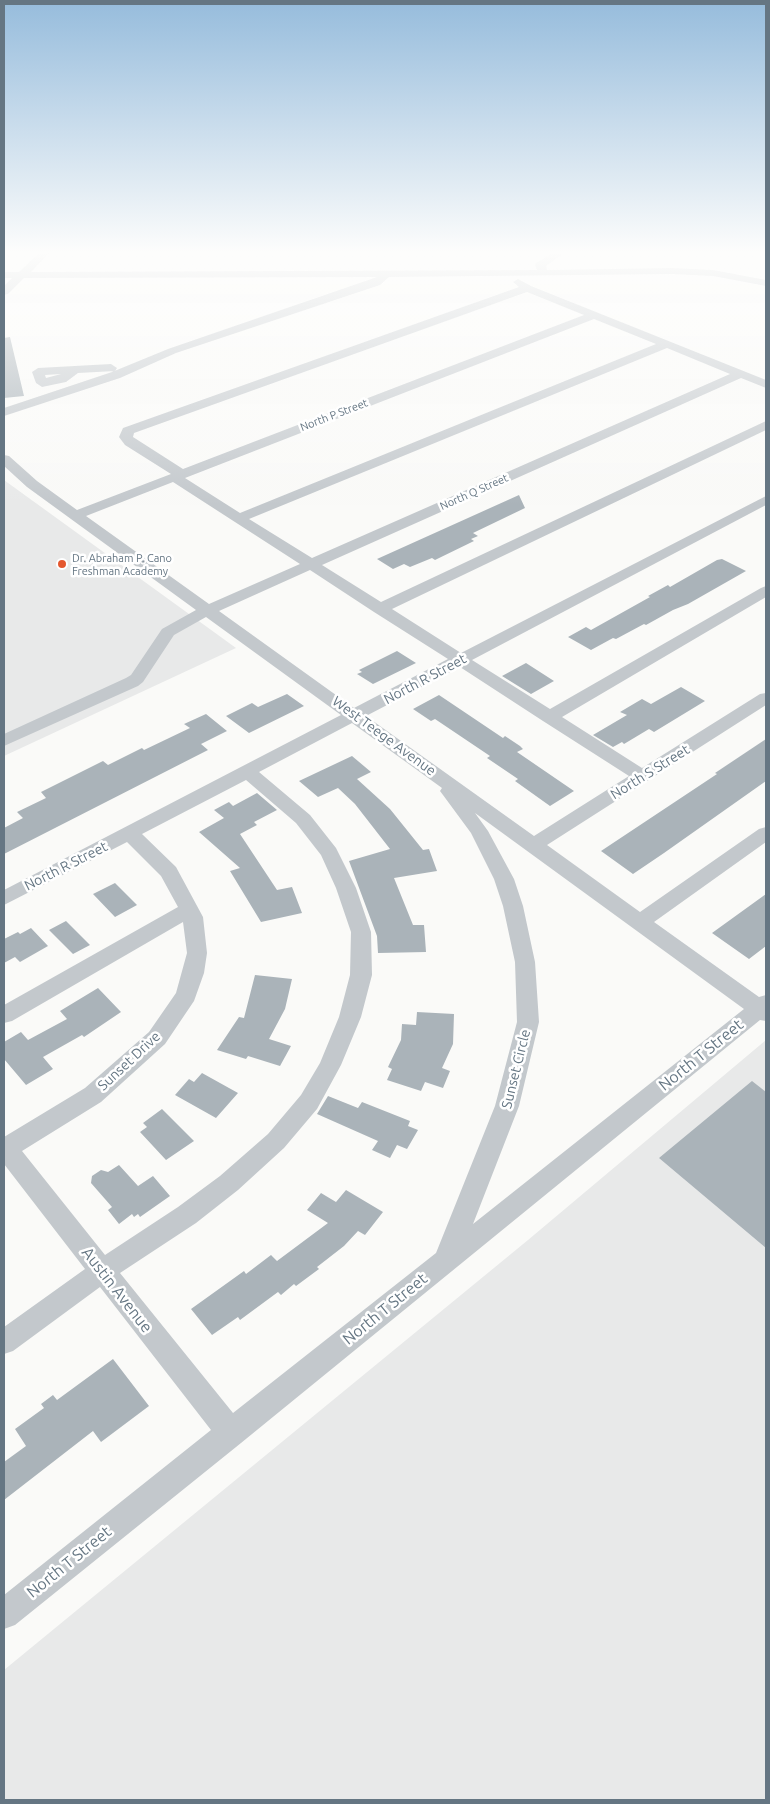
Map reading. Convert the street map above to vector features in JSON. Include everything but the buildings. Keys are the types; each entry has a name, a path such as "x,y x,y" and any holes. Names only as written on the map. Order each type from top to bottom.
{"street":[{"path":"4,412 116,375 157,357 216,337"},
{"path":"390,337 128,431 126,436 130,442 239,518 642,776"},
{"name":"North P Street","path":"76,515 536,337"},
{"path":"650,337 766,384"},
{"path":"239,518 667,344"},
{"path":"74,371 109,369 145,354 157,357"},
{"name":"North Q Street","path":"4,741 132,682 137,678 168,632 208,610 740,374"},
{"path":"380,610 766,425"},
{"name":"West Teege Avenue","path":"4,459 32,484 533,845 764,1008"},
{"name":"North R Street","path":"4,898 766,500"},
{"path":"549,717 766,591"},
{"name":"North S Street","path":"533,845 766,698"},
{"path":"4,1342 102,1271 187,1215 229,1183 276,1141 309,1102 330,1065 350,1017 361,975 360,932 346,888 329,852 302,819 248,772"},
{"name":"Sunset Circle","path":"434,772 479,831 504,879 513,906 525,962 528,1022 507,1106 446,1260"},
{"name":"Sunset Drive","path":"4,1149 93,1095 157,1038 186,994 197,953 196,934 190,909 169,872 130,833"},
{"path":"641,922 766,833"},
{"path":"4,1015 190,909"},
{"name":"North T Street","path":"4,1614 764,1008"},
{"name":"Austin Avenue","path":"4,1149 231,1433"}],"shaded area":[{"name":"Dr. Abraham P. Cano Freshman Academy","path":"4,480 236,648 4,756"},
{"path":"766,1040 766,1800 4,1800 4,1670 528,1240"}],"place":[{"name":"Dr. Abraham P. Cano Freshman Academy","path":"62,564"}]}
